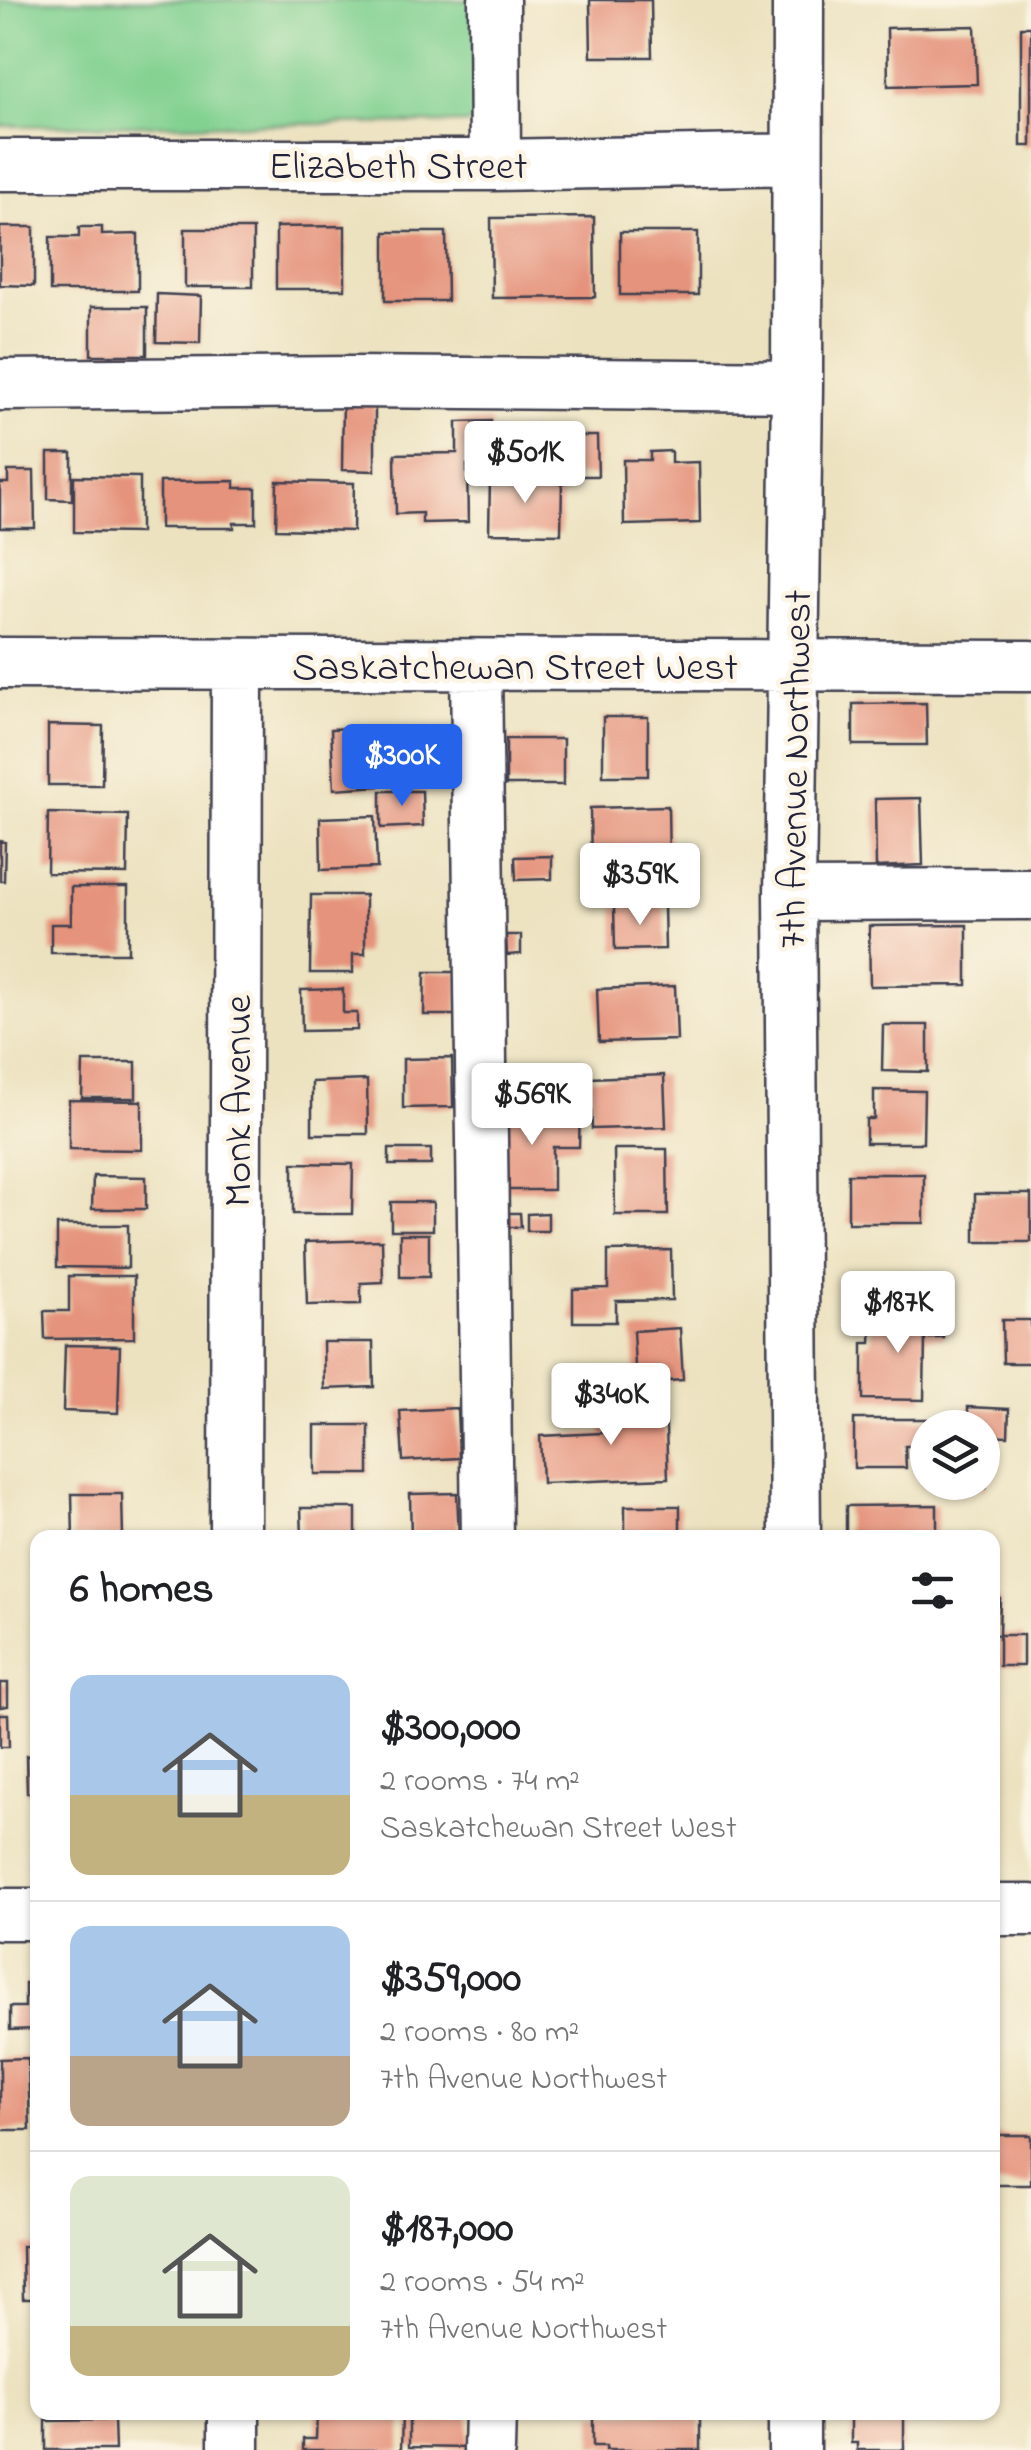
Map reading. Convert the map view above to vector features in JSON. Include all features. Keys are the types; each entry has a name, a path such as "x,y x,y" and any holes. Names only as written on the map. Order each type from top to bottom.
{"street":[{"path":"494,0 495,165"},
{"name":"7th Avenue Northwest","path":"794,1530 790,895 798,0"},
{"name":"Elizabeth Street","path":"0,165 495,165 797,159"},
{"path":"0,386 352,382 797,386"},
{"name":"Saskatchewan Street West","path":"0,664 1031,666"},
{"name":"Monk Avenue","path":"235,1530 237,664"},
{"path":"476,666 487,1530"},
{"path":"790,895 1031,894"},
{"path":"1000,1910 1031,1910"},
{"path":"0,1914 30,1914"},
{"path":"234,2420 234,2450"},
{"path":"489,2450 490,2420"},
{"path":"794,2420 794,2450"}],"green space":[{"path":"0,0 493,0 494,123 0,126"}],"building":[{"path":"590,0 651,0 652,57 591,57"},
{"path":"975,26 977,84 888,86 887,28"},
{"path":"1021,27 1031,27 1031,146 1021,146"},
{"path":"594,217 595,297 492,298 491,218"},
{"path":"345,226 345,289 276,289 276,227"},
{"path":"0,227 34,227 34,286 0,285"},
{"path":"79,227 102,227 102,235 138,234 138,291 50,291 50,237 79,237"},
{"path":"185,229 253,229 253,287 185,287"},
{"path":"385,232 446,232 447,301 385,301"},
{"path":"620,232 698,232 698,295 620,295"},
{"path":"157,294 201,296 200,343 156,342"},
{"path":"91,307 147,307 147,355 91,355"},
{"path":"343,397 375,397 375,471 342,470"},
{"path":"491,421 491,464 467,465 468,522 422,523 422,513 396,514 395,454 457,453 457,422"},
{"path":"569,436 597,436 598,476 570,476"},
{"path":"671,451 671,463 699,462 700,523 624,525 623,460 650,460 650,452"},
{"path":"48,453 72,453 72,500 48,499"},
{"path":"8,471 34,471 35,528 0,528 0,483 8,483"},
{"path":"74,476 140,477 140,533 74,532"},
{"path":"490,478 562,480 561,534 489,533"},
{"path":"235,481 235,488 256,488 256,523 234,523 234,528 160,528 160,482"},
{"path":"277,481 354,483 353,531 276,529"},
{"path":"926,703 927,745 853,745 853,704"},
{"path":"603,717 648,717 648,776 603,776"},
{"path":"48,725 103,726 102,785 48,785"},
{"path":"377,727 379,786 334,789 331,729"},
{"path":"506,739 563,739 563,785 506,785"},
{"path":"381,791 422,791 423,826 381,828"},
{"path":"921,798 923,865 876,867 875,799"},
{"path":"668,806 669,864 591,866 590,808"},
{"path":"48,813 128,815 127,874 47,873"},
{"path":"375,816 377,868 321,870 320,818"},
{"path":"0,841 5,842 4,881 0,881"},
{"path":"552,856 552,879 516,880 515,857"},
{"path":"71,887 128,887 128,953 51,953 51,924 71,924"},
{"path":"311,895 365,895 365,954 353,954 353,973 310,973"},
{"path":"664,906 665,949 615,950 614,907"},
{"path":"967,925 967,985 870,986 869,926"},
{"path":"506,935 521,935 521,954 507,955"},
{"path":"425,972 459,972 458,1015 424,1015"},
{"path":"675,986 677,1040 599,1042 597,989"},
{"path":"343,989 343,1013 357,1013 357,1030 302,1031 301,990"},
{"path":"883,1025 928,1025 928,1072 882,1071"},
{"path":"452,1058 453,1107 403,1108 403,1059"},
{"path":"83,1062 136,1062 136,1098 82,1098"},
{"path":"664,1075 666,1127 592,1129 590,1078"},
{"path":"367,1080 368,1134 312,1134 312,1082"},
{"path":"874,1090 924,1091 923,1143 866,1143 866,1119 874,1119"},
{"path":"69,1100 142,1101 142,1150 69,1149"},
{"path":"506,1110 580,1110 579,1147 553,1147 553,1190 488,1190"},
{"path":"389,1149 431,1149 431,1165 389,1165"},
{"path":"614,1149 667,1149 668,1215 615,1215"},
{"path":"293,1163 353,1164 352,1214 293,1214"},
{"path":"848,1174 924,1174 924,1223 848,1223"},
{"path":"93,1176 146,1177 146,1209 92,1209"},
{"path":"975,1194 1031,1194 1031,1242 975,1242"},
{"path":"391,1202 433,1202 433,1230 391,1230"},
{"path":"499,1213 520,1213 521,1227 500,1227"},
{"path":"548,1213 548,1231 527,1231 527,1214"},
{"path":"57,1225 128,1225 128,1268 57,1267"},
{"path":"400,1234 429,1234 429,1277 400,1277"},
{"path":"382,1240 383,1282 361,1283 361,1304 307,1305 305,1242"},
{"path":"671,1250 672,1300 616,1301 616,1322 573,1322 573,1289 608,1288 608,1251"},
{"path":"69,1276 134,1276 134,1338 45,1339 44,1311 69,1311"},
{"path":"872,1315 944,1316 944,1338 925,1338 924,1400 863,1399 863,1343 871,1343"},
{"path":"1002,1320 1031,1320 1031,1363 1003,1363"},
{"path":"680,1328 683,1380 636,1383 633,1331"},
{"path":"323,1342 373,1342 374,1387 324,1389"},
{"path":"65,1345 120,1346 118,1413 63,1411"},
{"path":"665,1403 668,1478 542,1483 540,1436 602,1433 600,1406"},
{"path":"457,1408 459,1458 403,1461 400,1411"},
{"path":"1009,1409 1008,1436 1000,1436 1000,1410 968,1410"},
{"path":"854,1419 910,1419 906,1468 854,1468"},
{"path":"315,1425 369,1425 369,1474 315,1474"},
{"path":"457,1493 459,1530 411,1530 410,1494"},
{"path":"72,1494 122,1494 123,1530 73,1530"},
{"path":"937,1505 937,1530 846,1530 846,1506"},
{"path":"625,1506 680,1506 680,1530 625,1530"},
{"path":"301,1508 356,1508 356,1530 302,1530"},
{"path":"1000,1635 1023,1635 1023,1666 1000,1666"},
{"path":"0,1683 8,1683 8,1706 0,1707"},
{"path":"0,1714 8,1714 9,1747 0,1747"},
{"path":"26,1756 30,1756 30,1793"},
{"path":"25,1983 30,1983 30,2029 10,2030 10,2007 25,2007"},
{"path":"28,2058 30,2130 0,2130 0,2059"},
{"path":"1000,2135 1031,2135 1031,2185 1000,2185"},
{"path":"22,2246 30,2246 30,2299 23,2299"},
{"path":"114,2420 115,2450 46,2450 46,2421"},
{"path":"317,2420 402,2420 401,2450 303,2450 303,2439 316,2439"},
{"path":"409,2420 469,2420 469,2448 409,2447"},
{"path":"593,2420 700,2420 700,2450 606,2450 606,2446 593,2446"},
{"path":"851,2420 904,2420 904,2450 857,2450 857,2443 851,2443"}]}
